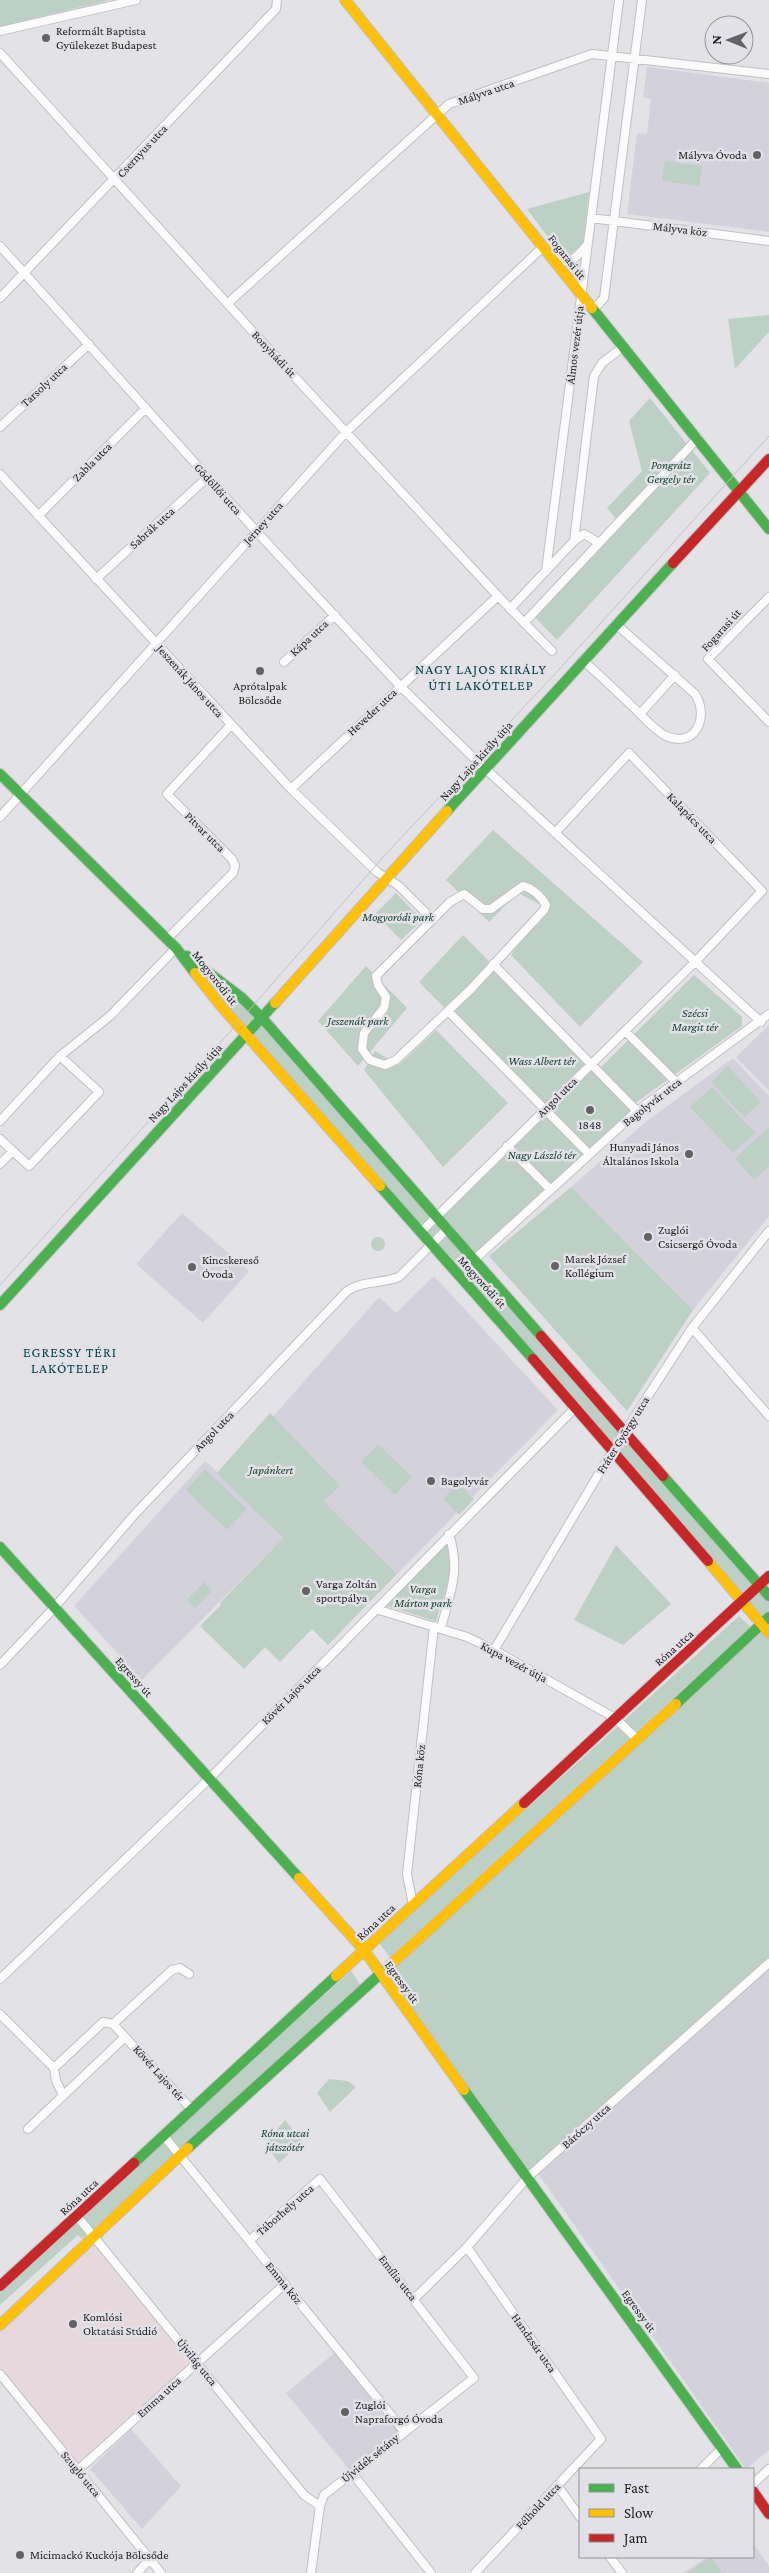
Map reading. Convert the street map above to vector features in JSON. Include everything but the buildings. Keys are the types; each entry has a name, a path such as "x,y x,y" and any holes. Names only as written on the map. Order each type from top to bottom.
{"street":[{"path":"0,32 136,0"},
{"name":"Csernyus utca","path":"0,298 276,9 277,0"},
{"name":"Fogarasi út","path":"345,0 544,247 592,310 698,438 769,529"},
{"name":"Álmos vezér útja","path":"546,572 619,0"},
{"name":"Álmos vezér útja","path":"592,310 604,298 642,0"},
{"name":"Bonyhádi út","path":"0,53 346,432 524,624 552,651"},
{"name":"Mályva utca","path":"228,303 449,104 592,54 769,74"},
{"name":"Mályva köz","path":"591,218 769,241"},
{"path":"551,256 561,262 570,261 587,245"},
{"name":"Gödöllői utca","path":"0,246 334,615 400,686 485,768"},
{"name":"Jerney utca","path":"0,817 346,432 544,247"},
{"name":"Tarsoly utca","path":"0,427 89,344"},
{"name":"Álmos vezér útja","path":"574,541 594,376 602,363 623,347"},
{"name":"Zabla utca","path":"38,516 146,408"},
{"path":"524,624 698,438"},
{"name":"Nagy Lajos király útja","path":"0,1305 247,1035 583,660 769,459"},
{"name":"Jeszenák János utca","path":"0,474 230,726 373,869 388,879"},
{"name":"Sabrák utca","path":"96,579 208,477"},
{"path":"510,609 574,541 584,534 599,543"},
{"name":"Heveder utca","path":"291,789 498,596"},
{"name":"Fogarasi út","path":"769,597 708,659 769,722"},
{"name":"Kápa utca","path":"284,662 334,615"},
{"path":"583,660 666,736 685,739 695,733 701,722 700,702 675,675 616,624"},
{"path":"640,714 675,675"},
{"name":"Pitvar utca","path":"167,939 233,873 235,866 232,859 167,794 230,726"},
{"name":"Kalapács utca","path":"555,833 629,753 762,892 695,962"},
{"path":"485,768 760,1022"},
{"name":"Mogyoródi út","path":"0,774 176,948 221,1006 576,1407 743,1602 765,1620 769,1633"},
{"path":"388,879 399,886 433,920"},
{"path":"523,886 529,887 544,900 546,906 448,1011 392,1062 378,1064 365,1056 362,1049 364,1033 384,1008 386,997 378,985 376,976 433,920 450,902 464,894 482,909 491,909 523,886"},
{"path":"0,1121 60,1056 110,1016 176,948"},
{"name":"Mogyoródi út","path":"176,948 242,998 262,1018 437,1215 769,1596"},
{"name":"Angol utca","path":"420,1232 695,962"},
{"path":"493,964 637,1111"},
{"path":"448,1011 589,1154"},
{"name":"Bagolyvár utca","path":"475,1259 637,1111 769,1014"},
{"path":"624,1030 677,1082"},
{"path":"0,1139 29,1166 99,1092 60,1056"},
{"path":"507,1146 550,1189"},
{"path":"0,1164 12,1151"},
{"name":"Angol utca","path":"0,1665 54,1608 129,1521 347,1291 367,1282 388,1281 399,1277 448,1228"},
{"name":"Fráter György utca","path":"494,1650 613,1450 692,1328 769,1232"},
{"path":"692,1328 769,1416"},
{"name":"Kövér Lajos utca","path":"0,1979 209,1778 576,1407"},
{"name":"Róna köz","path":"413,1905 407,1874 437,1627 456,1569 455,1552 449,1534"},
{"name":"Egressy út","path":"0,1547 364,1950 736,2468"},
{"name":"Róna utca","path":"0,2286 769,1576"},
{"name":"Kupa vezér útja","path":"376,1609 437,1627 494,1650 615,1718 638,1740"},
{"path":"0,2325 180,2156 638,1740 765,1620"},
{"name":"Báróczy utca","path":"414,2299 468,2247 528,2177 769,1964"},
{"path":"54,2068 100,2024 104,2022 113,2024 172,1970 180,1968 189,1974"},
{"path":"0,2014 54,2068 56,2081 64,2095"},
{"name":"Kövér Lajos tér","path":"113,2024 192,2110"},
{"name":"Kövér Lajos tér","path":"28,2129 126,2037"},
{"name":"Emma köz","path":"164,2136 404,2431"},
{"name":"Táborhely utca","path":"250,2240 320,2179"},
{"name":"Emília utca","path":"320,2179 474,2378"},
{"name":"Újvilág utca","path":"77,2216 304,2495 320,2506"},
{"name":"Handzsár utca","path":"468,2247 601,2438"},
{"name":"Emma utca","path":"78,2470 285,2284"},
{"name":"Szugló utca","path":"0,2374 161,2573"},
{"name":"Újvidék sétány","path":"311,2571 320,2506 324,2495 474,2378"},
{"name":"Félhold utca","path":"475,2573 601,2438"},
{"path":"702,2468 722,2448"},
{"path":"754,2483 769,2469"},
{"path":"352,2473 432,2573"},
{"path":"557,2485 579,2516"},
{"path":"754,2492 769,2514"},
{"path":"611,2558 622,2573"},
{"path":"137,2573 150,2559"}],"shaded area":[{"path":"647,67 769,83 769,232 627,214 637,133 647,134 651,99 643,97"},
{"path":"769,1025 769,1091 736,1057"},
{"name":"Hunyadi János Általános Iskola","path":"733,1058 769,1096 769,1216 693,1310 571,1187 648,1120"},
{"name":"Kincskereső Óvoda","path":"182,1213 249,1271 203,1323 136,1264"},
{"path":"434,1276 558,1410 397,1574 321,1500 142,1680 74,1606 205,1461 221,1475 379,1297 396,1313"},
{"path":"769,1966 769,2450 747,2468 745,2468 537,2172"},
{"path":"94,2239 194,2362 78,2469 0,2372 0,2327"},
{"name":"Zuglói Napraforgó Óvoda","path":"338,2350 404,2431 352,2473 286,2393"},
{"path":"131,2429 181,2486 142,2529 90,2469"},
{"path":"754,2544 769,2566 769,2573 683,2573 706,2558 754,2558"}],"green space":[{"path":"0,0 110,0 0,26"},
{"path":"665,161 702,166 699,186 662,181"},
{"path":"589,192 583,243 570,255 560,253 527,209"},
{"path":"769,315 769,332 735,369 728,319"},
{"name":"Pongrátz Gergely tér","path":"650,398 710,473 557,640 529,611 616,519 607,508 642,471 629,421"},
{"path":"493,830 643,962 580,1027 511,955 545,907 518,893 489,922 446,880"},
{"name":"Mogyoródi park","path":"396,893 422,920 401,940 375,914"},
{"name":"Wass Albert tér","path":"463,935 637,1111 589,1154 419,982"},
{"path":"176,948 242,998 769,1596 769,1963 528,2177 382,1974 761,1624"},
{"name":"Jeszenák park","path":"366,966 407,1008 358,1066 318,1021"},
{"name":"Szécsi Margit tér","path":"694,975 742,1017 742,1026 634,1104 599,1069"},
{"path":"436,1030 508,1103 443,1167 364,1070 375,1051 399,1065"},
{"path":"728,1066 761,1102 744,1117 711,1082"},
{"path":"712,1087 755,1133 733,1153 690,1107"},
{"name":"Nagy László tér","path":"544,1113 586,1155 476,1253 441,1215"},
{"path":"769,1127 769,1166 754,1180 735,1158"},
{"path":"571,1187 693,1310 627,1411 489,1256"},
{"path":"375,1237 381,1237 385,1244 381,1251 375,1251 371,1247 371,1241"},
{"name":"Varga Zoltán sportpálya","path":"270,1413 340,1486 324,1501 321,1499 397,1574 328,1645 312,1629 280,1662 265,1647 244,1669 200,1626 283,1538 217,1473"},
{"path":"378,1444 412,1477 395,1495 361,1462"},
{"path":"205,1469 247,1509 227,1530 186,1490"},
{"path":"458,1483 474,1499 459,1515 443,1499"},
{"name":"Varga Márton park","path":"447,1542 451,1562 450,1572 436,1621 386,1606"},
{"path":"616,1545 671,1604 623,1645 574,1620"},
{"path":"204,1582 212,1591 195,1608 187,1600"},
{"path":"739,1616 751,1627 390,1957 379,1943"},
{"path":"351,1971 361,1986 82,2239 78,2235 0,2305 0,2292"},
{"path":"329,2079 348,2081 356,2087 330,2112 317,2093"},
{"name":"Róna utcai játszótér","path":"285,2120 302,2141 279,2163 265,2144"},
{"path":"712,2558 722,2573 687,2573"}],"tram line":[{"path":"0,1285 237,1024 384,856 555,674 769,436"}],"traffic: fast":[{"path":"592,308 769,529"},
{"path":"447,811 673,563"},
{"path":"0,774 176,948 195,973"},
{"path":"187,956 242,998 262,1018 541,1336"},
{"path":"0,1305 275,1003"},
{"path":"380,1186 533,1359"},
{"path":"663,1476 769,1596"},
{"path":"0,1547 299,1878"},
{"path":"676,1704 769,1617"},
{"path":"188,2148 389,1966"},
{"path":"134,2163 336,1976"},
{"path":"464,2090 736,2468"}],"traffic: slow":[{"path":"345,0 592,308"},
{"path":"275,1003 447,811"},
{"path":"195,973 221,1006 380,1186"},
{"path":"708,1561 769,1633"},
{"path":"389,1966 676,1704"},
{"path":"336,1976 524,1803"},
{"path":"299,1878 364,1950 464,2090"},
{"path":"0,2325 188,2148"}],"traffic: jam":[{"path":"673,563 769,459"},
{"path":"541,1336 663,1476"},
{"path":"533,1359 708,1561"},
{"path":"524,1803 769,1576"},
{"path":"0,2286 134,2163"},
{"path":"754,2492 769,2514"}],"place":[{"name":"Reformált Baptista Gyülekezet Budapest","path":"46,38"},
{"name":"Mályva Óvoda","path":"757,155"},
{"name":"Aprótalpak Bölcsőde","path":"260,671"},
{"name":"1848","path":"590,1110"},
{"name":"Hunyadi János Általános Iskola","path":"689,1154"},
{"name":"Zuglói Csicsergő Óvoda","path":"648,1237"},
{"name":"Marek József Kollégium","path":"555,1266"},
{"name":"Kincskereső Óvoda","path":"192,1267"},
{"name":"Bagolyvár","path":"431,1481"},
{"name":"Varga Zoltán sportpálya","path":"306,1591"},
{"name":"Komlósi Oktatási Stúdió","path":"73,2324"},
{"name":"Zuglói Napraforgó Óvoda","path":"345,2412"},
{"name":"Micimackó Kuckója Bölcsőde","path":"20,2555"}],"district":[{"name":"NAGY LAJOS KIRÁLY ÚTI LAKÓTELEP","path":"481,678"},
{"name":"EGRESSY TÉRI LAKÓTELEP","path":"70,1360"}],"park label":[{"name":"Japánkert","path":"271,1470"}]}
